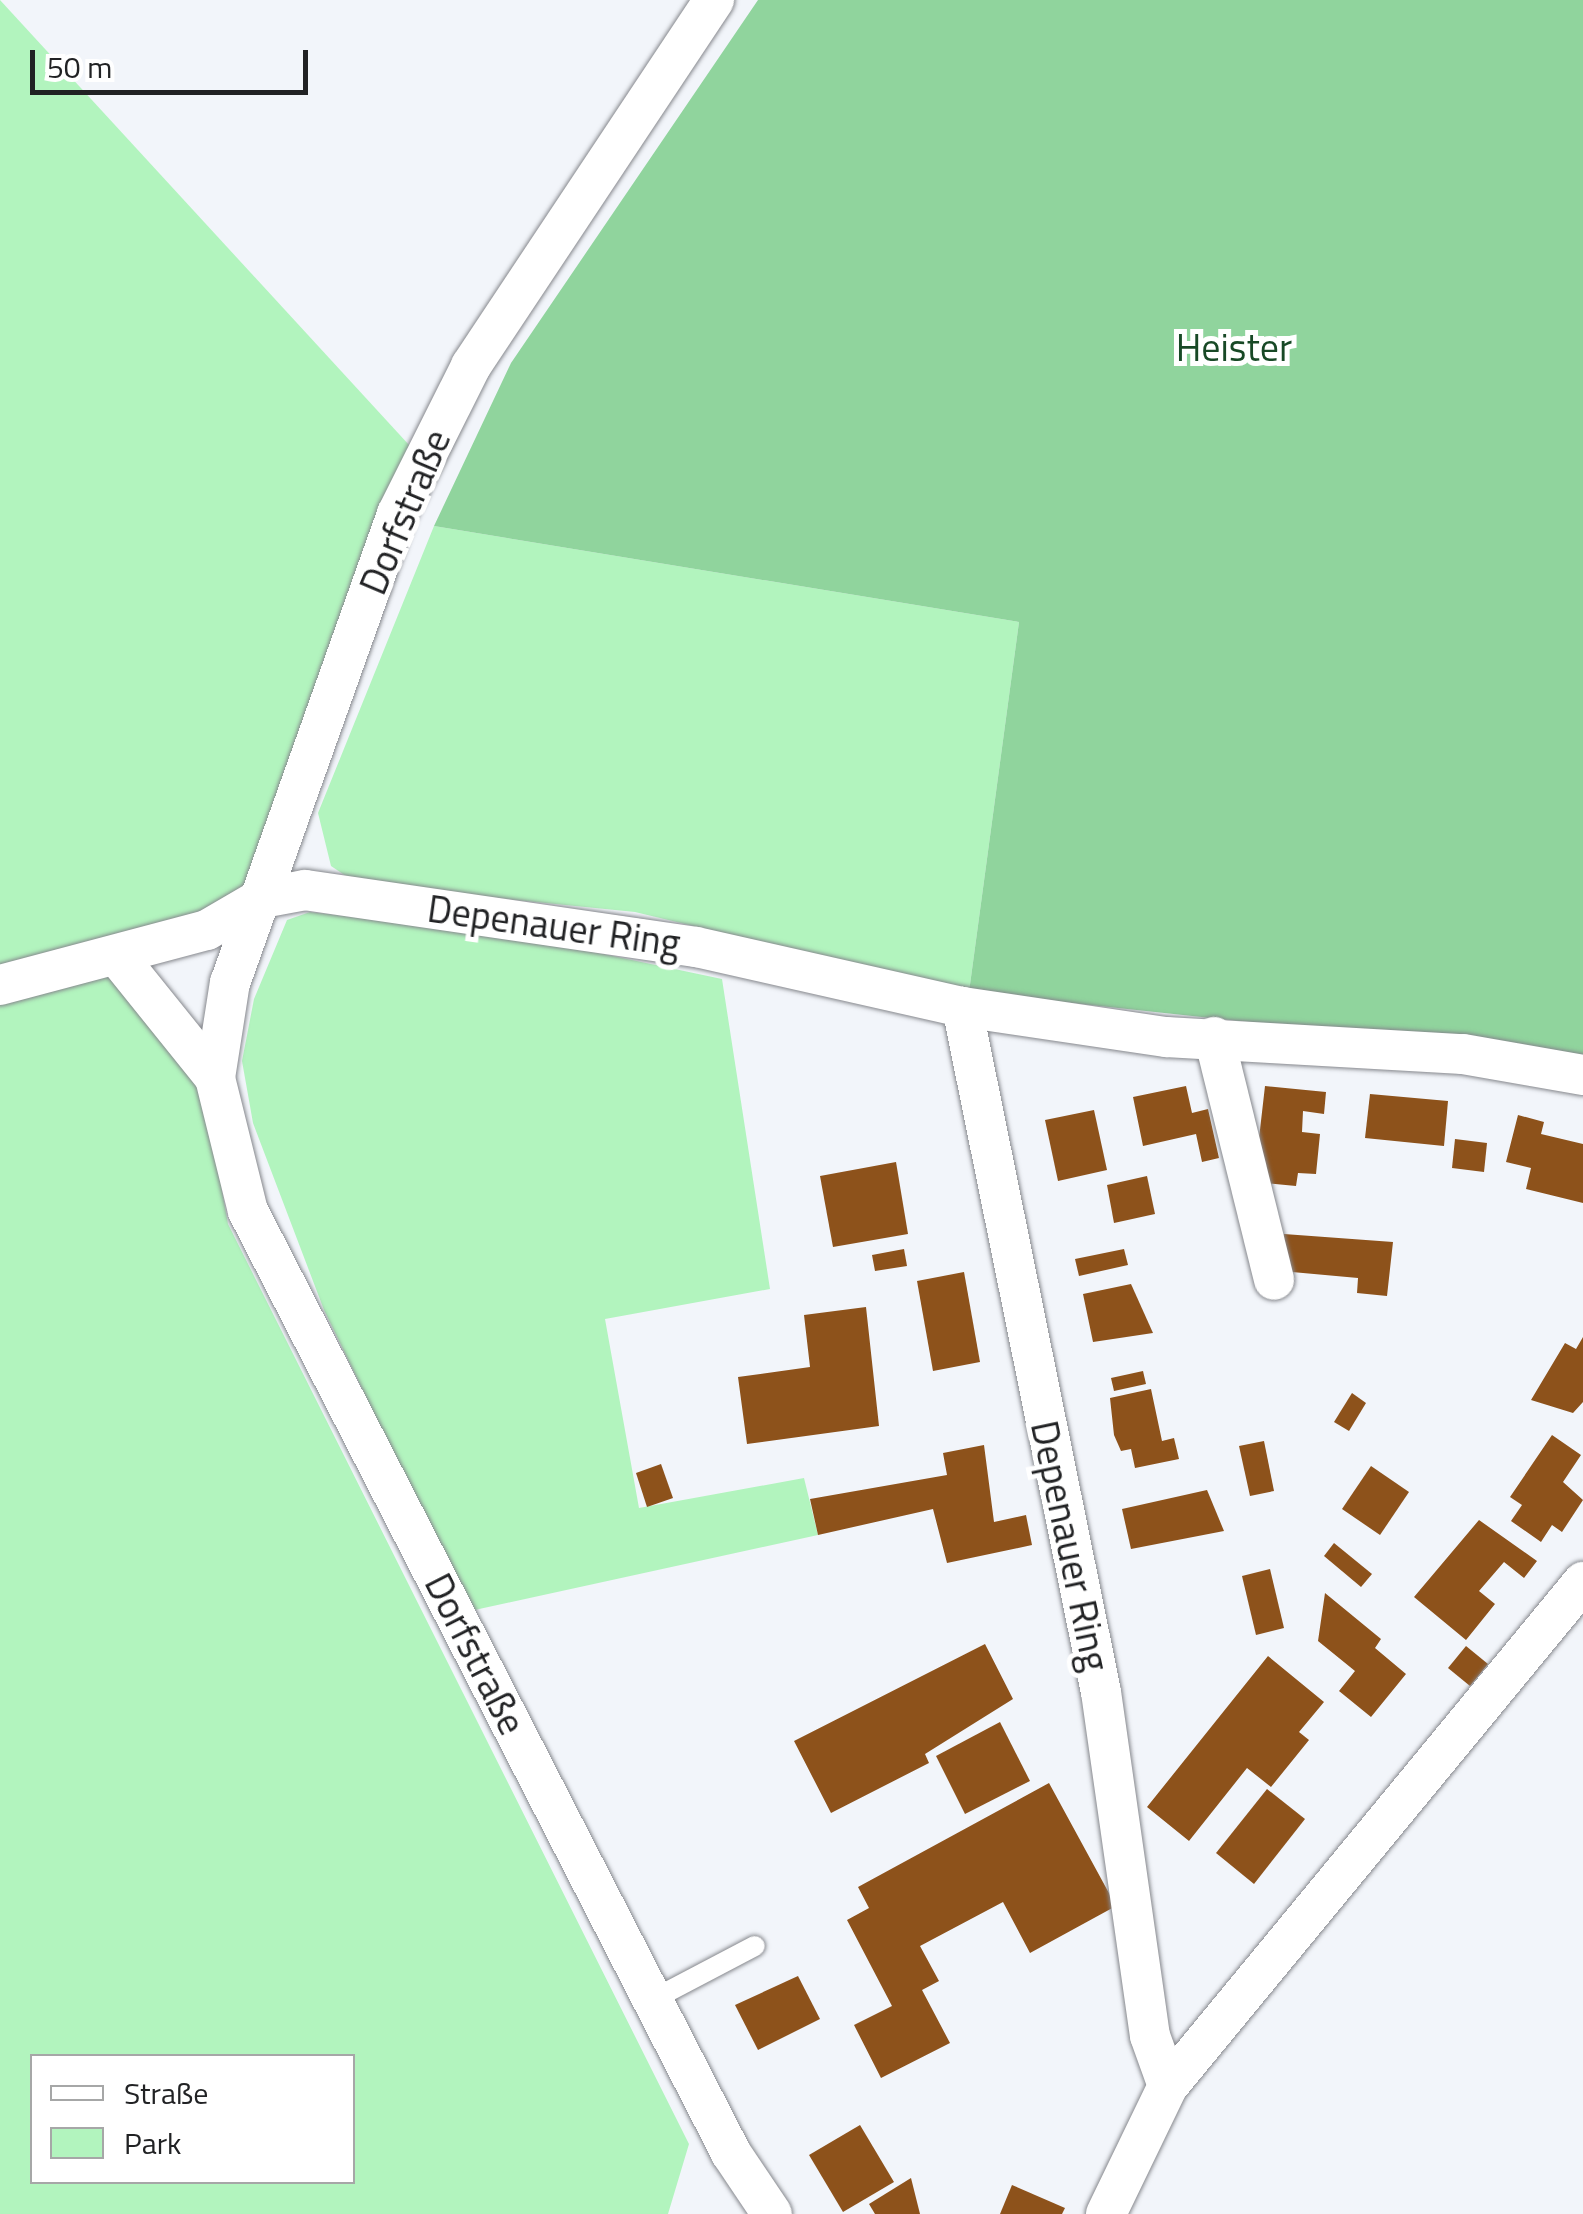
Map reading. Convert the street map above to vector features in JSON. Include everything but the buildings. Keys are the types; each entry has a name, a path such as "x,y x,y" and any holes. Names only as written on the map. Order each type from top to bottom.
{"street":[{"name":"Dorfstraße","path":"714,0 471,366 397,514 230,982 215,1078 248,1211 652,2000 772,2214"},
{"name":"Depenauer Ring","path":"262,898 305,890 642,938 962,1008 1214,1036 1464,1054 1583,1075"},
{"path":"0,985 208,930 262,898"},
{"name":"Dorfstraße","path":"117,956 215,1078"},
{"name":"Depenauer Ring","path":"962,1008 1101,1692 1150,2036 1168,2086"},
{"path":"1214,1036 1274,1280"},
{"path":"1106,2214 1168,2086 1583,1582"}],"lane":[{"path":"652,2000 755,1946"}],"green space":[{"path":"0,0 410,446 252,888 211,912 0,973"},
{"name":"Heister","path":"758,0 1583,0 1583,1058 969,992 1019,622 434,526 511,363"},
{"path":"434,526 1019,622 969,992 635,912 358,884 331,866 318,813"},
{"path":"310,912 518,936 722,979 770,1289 605,1319 639,1508 804,1478 818,1535 470,1611 324,1310 253,1123 242,1061 254,999 287,920"},
{"path":"111,969 203,1084 228,1224 689,2144 668,2214 0,2214 0,997"}]}
